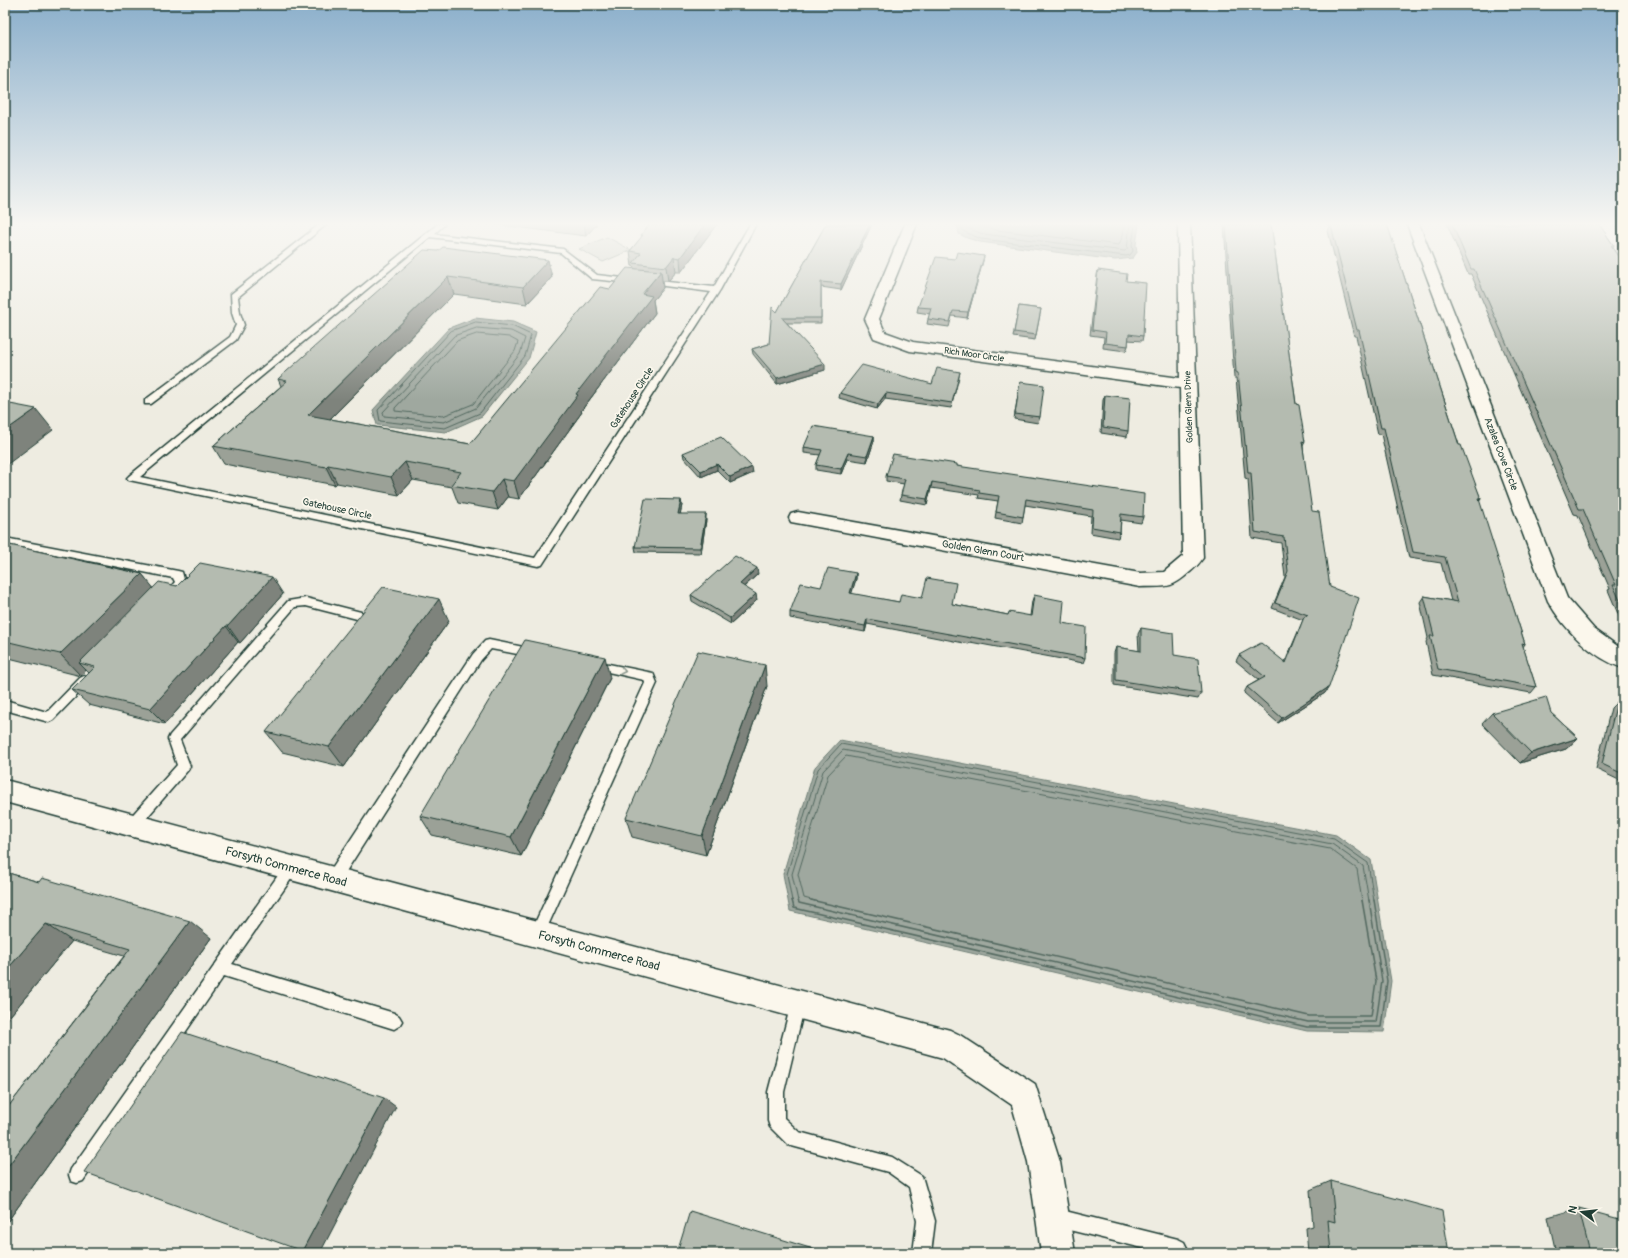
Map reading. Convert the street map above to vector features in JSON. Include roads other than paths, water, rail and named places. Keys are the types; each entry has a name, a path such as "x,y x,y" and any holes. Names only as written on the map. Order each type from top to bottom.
{"street":[{"name":"Rich Moor Circle","path":"887,283 872,320 879,335 910,346 1189,384"},
{"name":"Golden Glenn Drive","path":"1169,579 1193,558 1186,283"},
{"name":"Azalea Cove Circle","path":"1436,283 1558,601 1567,614 1589,637 1602,648 1623,660"},
{"name":"Golden Glenn Court","path":"798,518 1140,580 1169,579"},
{"name":"Forsyth Commerce Road","path":"7,794 132,825 950,1045 1024,1095 1044,1162 1058,1253"}],"lane":[{"path":"148,402 233,338 240,325 236,313 234,296 251,283"},
{"name":"Gatehouse Circle","path":"371,283 132,478 538,562 720,283"},
{"path":"648,283 716,290"},
{"path":"5,541 178,575 180,583 164,600"},
{"path":"132,825 184,766 174,739 292,604 306,602 361,616"},
{"path":"333,879 477,657 489,644 542,655"},
{"path":"537,934 651,683 649,676 580,662"},
{"path":"5,705 49,717 93,672"},
{"path":"77,1174 291,868"},
{"path":"221,968 394,1021"},
{"path":"798,1004 776,1092 776,1121 794,1139 892,1165 916,1182 926,1221 922,1253"},
{"path":"1052,1217 1178,1248"}],"water":[{"path":"475,318 513,322 536,332 529,358 482,416 446,432 377,425 373,410 449,328"},
{"path":"840,740 1336,835 1371,860 1391,981 1384,1032 1307,1031 790,911 783,874 815,767"}]}
